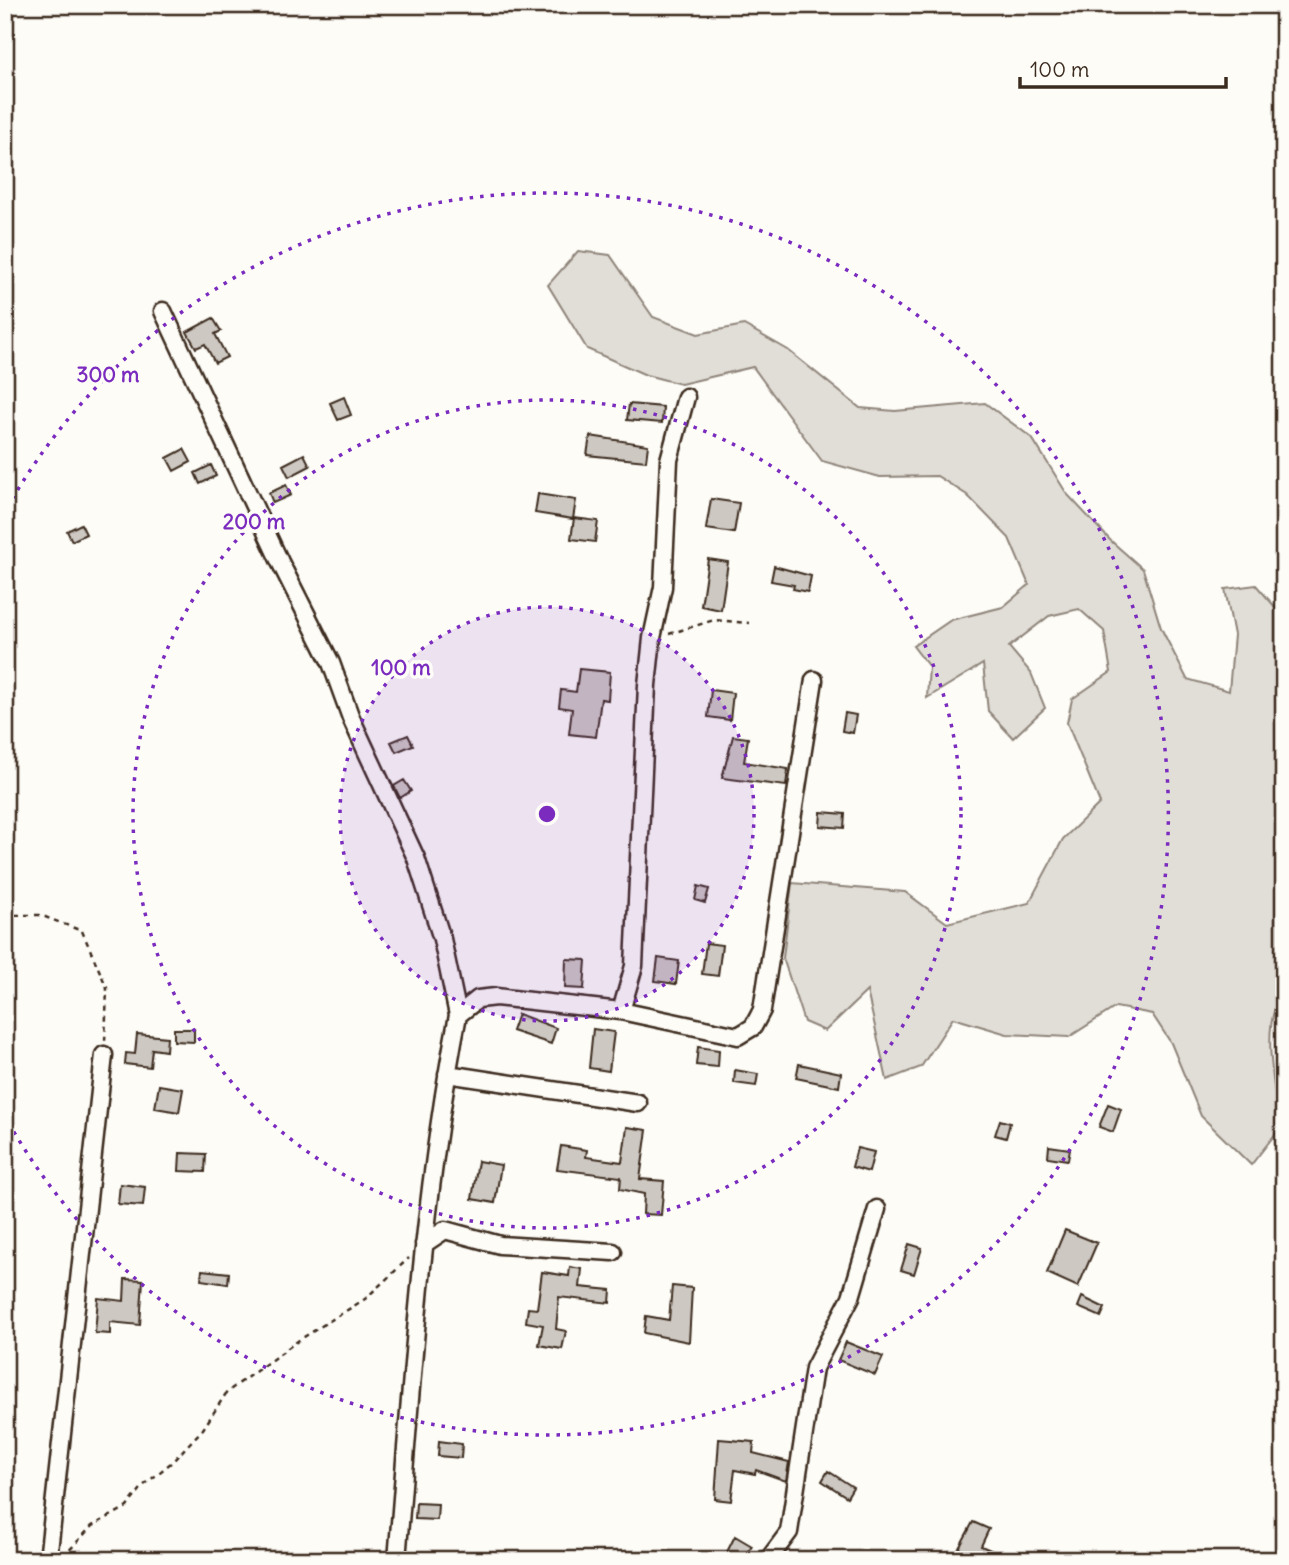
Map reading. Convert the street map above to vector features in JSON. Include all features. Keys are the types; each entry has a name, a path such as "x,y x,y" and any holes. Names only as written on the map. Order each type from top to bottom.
{"street":[{"path":"163,311 274,550 331,663 351,718 416,858 442,939 458,1015 447,1074 424,1244 397,1560"},
{"path":"621,1011 635,966 647,685 652,638 663,587 669,460 686,397"},
{"path":"458,1015 478,999 496,997 621,1011 738,1036 753,1027 762,1010 814,680"},
{"path":"48,1560 104,1055"},
{"path":"447,1074 638,1103"},
{"path":"768,1560 789,1532 814,1368 851,1297 877,1209"},
{"path":"424,1244 445,1230 499,1245 614,1252"}],"path":[{"path":"652,638 713,620 749,623"},
{"path":"5,915 40,915 82,931 107,988 104,1055"},
{"path":"61,1560 92,1526 127,1507 143,1486 172,1462 203,1429 227,1392 299,1340 365,1299 424,1244"}],"shaded area":[{"path":"578,251 610,255 653,317 698,334 744,325 788,350 860,408 895,411 985,403 1032,438 1067,494 1110,540 1143,569 1161,628 1187,679 1229,691 1234,635 1225,589 1256,585 1284,617 1284,993 1276,1005 1270,1038 1280,1128 1251,1165 1201,1116 1171,1043 1152,1014 1116,1007 1069,1037 1007,1034 953,1018 921,1067 887,1080 867,991 825,1031 804,1022 783,958 792,883 905,892 947,923 1029,903 1063,839 1100,803 1067,723 1072,699 1111,672 1104,631 1079,609 1049,616 1009,647 1031,673 1045,708 1013,738 988,711 983,664 927,698 929,667 913,646 951,620 1003,607 1029,585 1009,538 967,495 937,476 880,477 822,461 753,367 681,384 646,375 587,349 548,285"}],"building":[{"path":"213,318 221,331 215,334 227,357 215,363 205,344 196,348 187,332"},
{"path":"344,397 351,415 338,420 330,403"},
{"path":"629,404 663,407 662,423 627,420"},
{"path":"590,436 648,445 646,461 587,455"},
{"path":"184,449 191,462 174,471 167,458"},
{"path":"304,454 310,466 289,477 283,465"},
{"path":"211,465 216,476 200,484 195,473"},
{"path":"286,485 291,495 273,503 269,493"},
{"path":"538,494 576,500 573,519 535,513"},
{"path":"711,499 739,503 734,533 706,529"},
{"path":"574,518 598,521 595,542 571,539"},
{"path":"81,524 86,534 72,541 67,531"},
{"path":"708,559 728,562 721,610 701,606"},
{"path":"774,566 811,576 808,592 793,589 794,585 771,581"},
{"path":"579,669 610,672 608,700 601,699 596,737 569,734 572,709 559,707 561,690 576,692"},
{"path":"711,690 733,693 730,720 708,717"},
{"path":"845,713 856,715 853,733 842,731"},
{"path":"408,735 413,745 396,752 391,742"},
{"path":"733,736 748,738 744,762 788,769 786,786 722,778"},
{"path":"404,780 411,791 400,798 394,786"},
{"path":"821,812 845,814 844,828 820,826"},
{"path":"698,886 709,889 705,903 695,900"},
{"path":"706,943 722,945 718,976 702,974"},
{"path":"658,958 679,961 676,984 655,981"},
{"path":"566,959 586,960 584,989 565,988"},
{"path":"518,1014 556,1028 551,1044 512,1031"},
{"path":"174,1029 194,1029 194,1042 174,1041"},
{"path":"593,1029 614,1032 609,1071 589,1068"},
{"path":"137,1034 167,1037 166,1051 152,1049 150,1067 125,1064 126,1053 135,1054"},
{"path":"698,1047 719,1050 718,1067 696,1065"},
{"path":"799,1064 841,1073 839,1087 796,1078"},
{"path":"735,1070 758,1074 756,1086 734,1083"},
{"path":"159,1085 183,1089 179,1112 155,1108"},
{"path":"1108,1104 1121,1109 1113,1132 1099,1127"},
{"path":"1000,1120 1010,1123 1006,1138 995,1135"},
{"path":"627,1127 647,1130 640,1179 664,1181 661,1215 643,1214 644,1194 620,1189 621,1177 557,1169 561,1146 587,1150 586,1157 622,1162"},
{"path":"1049,1146 1070,1149 1068,1160 1048,1157"},
{"path":"857,1148 874,1152 869,1172 852,1167"},
{"path":"180,1153 206,1154 205,1172 179,1171"},
{"path":"478,1161 501,1165 495,1203 472,1199"},
{"path":"120,1184 145,1187 143,1206 118,1204"},
{"path":"1065,1230 1097,1243 1078,1287 1047,1273"},
{"path":"909,1244 922,1248 914,1274 901,1270"},
{"path":"570,1267 582,1269 580,1287 611,1290 610,1303 559,1297 556,1329 566,1331 562,1349 539,1345 543,1325 526,1322 528,1308 537,1309 542,1272 569,1276"},
{"path":"202,1270 229,1273 228,1284 201,1280"},
{"path":"125,1279 143,1280 140,1325 110,1322 110,1334 95,1333 98,1298 124,1301"},
{"path":"672,1286 692,1288 689,1342 644,1333 646,1316 669,1320"},
{"path":"1082,1297 1105,1308 1101,1317 1078,1307"},
{"path":"846,1342 883,1357 875,1375 838,1360"},
{"path":"719,1439 754,1442 753,1453 789,1462 786,1481 756,1470 755,1474 735,1470 731,1501 715,1499"},
{"path":"439,1441 462,1444 461,1458 438,1456"},
{"path":"828,1471 853,1487 847,1497 822,1481"},
{"path":"416,1503 438,1504 437,1520 415,1519"},
{"path":"973,1522 989,1529 981,1546 1014,1560 988,1560 958,1550"},
{"path":"735,1536 752,1546 744,1560 723,1560"}]}
